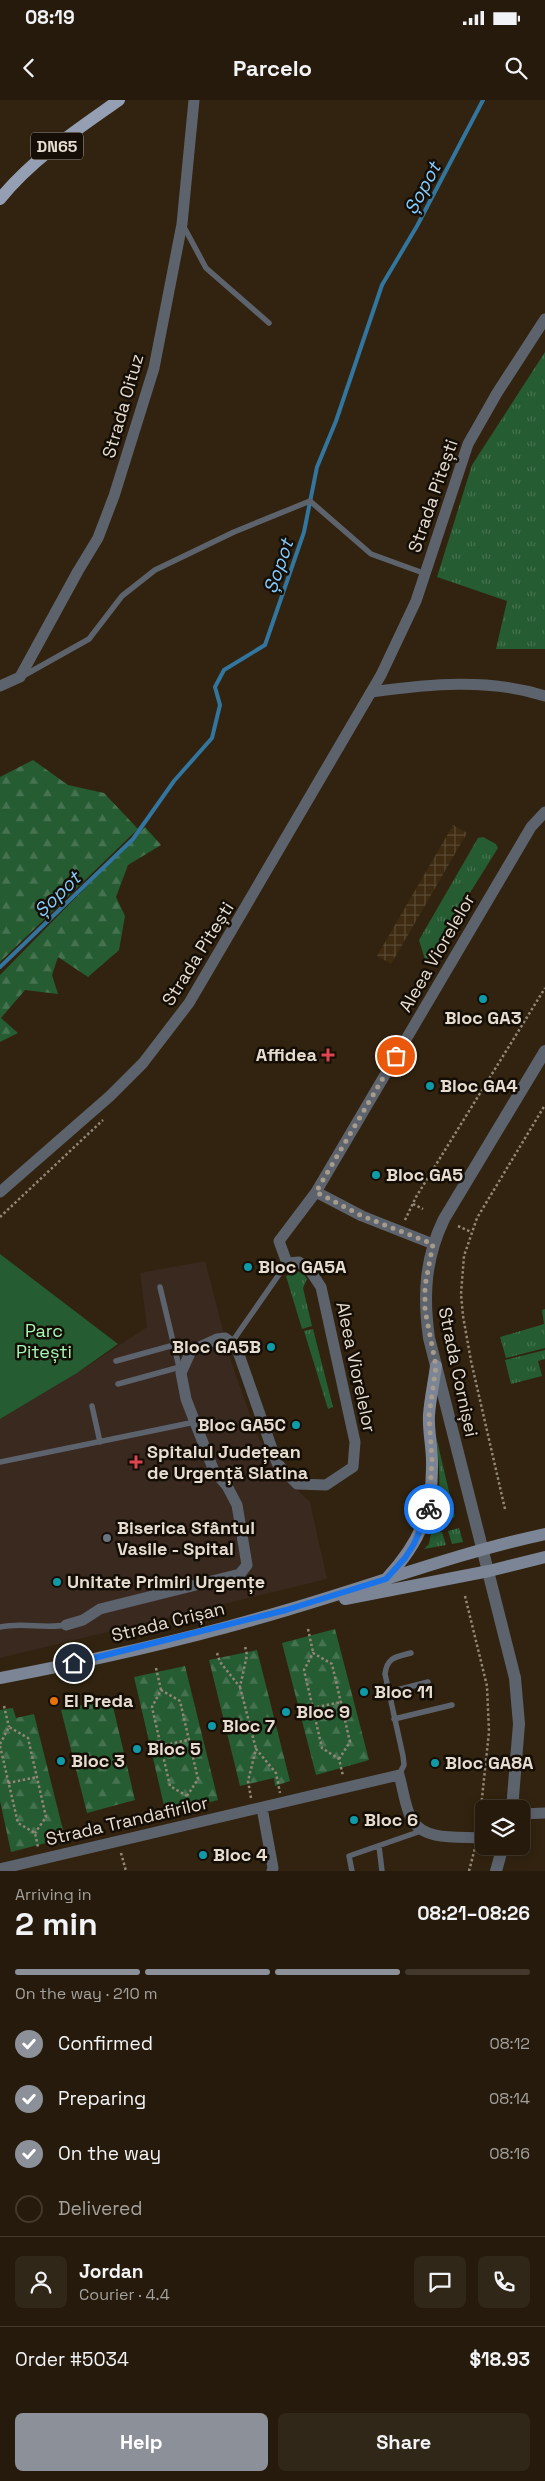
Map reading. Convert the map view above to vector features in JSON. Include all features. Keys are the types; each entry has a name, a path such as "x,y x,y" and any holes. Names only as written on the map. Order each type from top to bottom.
{"main road":[{"name":"DN65","path":"0,199 14,182 74,132 117,101"},
{"path":"386,1579 405,1558 414,1544 428,1510 432,1460 429,1416 436,1366"},
{"name":"Strada Crișan","path":"0,1678 118,1654 286,1610 483,1548 545,1534"},
{"name":"Strada Crișan","path":"286,1610 489,1571 545,1557"}],"street":[{"name":"Strada Oituz","path":"20,678 98,538 114,496 154,368 182,224 194,100"},
{"name":"Strada Pitești","path":"0,1192 110,1096 144,1063 170,1032 220,953 371,692 416,601 468,444 497,393 545,319"},
{"path":"0,686 20,678"},
{"path":"371,692 445,685 497,685 545,696"},
{"name":"Aleea Viorelelor","path":"232,1342 236,1346 277,1463 297,1484 326,1485 353,1467 355,1442 321,1288 311,1272 299,1262 287,1263 278,1241 316,1192 531,827 545,812"},
{"name":"Strada Cornișei","path":"513,1800 517,1759 515,1678 436,1366 425,1310 426,1278 433,1244 453,1202 545,1051"},
{"path":"316,1192 400,1232 433,1244"},
{"path":"66,1625 83,1620 100,1609 240,1574 247,1565 238,1506 228,1486 214,1471 186,1400 180,1370 191,1351 217,1339 225,1338 232,1342"},
{"path":"399,1775 411,1819 421,1831 435,1835 475,1837"},
{"name":"Strada Trandafirilor","path":"0,1869 399,1775"},
{"path":"258,1809 272,1871"},
{"path":"530,1814 545,1813"},
{"path":"496,1871 500,1855"}],"lane":[{"path":"182,224 206,268 269,323"},
{"path":"20,678 89,639 122,596 155,570 234,532 310,501 372,554 426,574"},
{"path":"232,1342 287,1263"},
{"path":"118,1384 180,1370 160,1287"},
{"path":"116,1361 174,1345"},
{"path":"92,1406 100,1442"},
{"path":"0,1462 195,1422"},
{"path":"0,1627 24,1624 46,1629 66,1625"},
{"path":"399,1775 404,1765 385,1674 386,1664 391,1658 411,1653"},
{"path":"389,1692 428,1682"},
{"path":"394,1719 452,1705"},
{"path":"352,1871 348,1856 421,1831"},
{"path":"378,1846 382,1871"}],"path":[{"path":"400,1232 413,1204 545,988"},
{"path":"505,1509 471,1361 463,1316 461,1294 464,1256 471,1232 545,1105"},
{"path":"413,1204 423,1209"},
{"path":"458,1226 471,1232"},
{"path":"465,1596 487,1686 489,1732 484,1800"},
{"path":"308,1629 313,1653 304,1670 312,1708 322,1748 339,1758 346,1788"},
{"path":"240,1687 248,1655 245,1646"},
{"path":"217,1653 220,1662 240,1687 256,1749 276,1773 280,1796"},
{"path":"313,1653 332,1664 350,1742 339,1758"},
{"path":"156,1668 161,1690 152,1707 160,1746 170,1786 186,1796 193,1824"},
{"path":"161,1690 180,1701 189,1739 198,1779 186,1796"},
{"path":"312,1708 341,1702"},
{"path":"4,1706 9,1727 0,1745 8,1783 18,1823 35,1833 46,1816 28,1738 9,1727"},
{"path":"160,1746 189,1739"},
{"path":"256,1749 248,1781 258,1809"},
{"path":"8,1783 37,1777"},
{"path":"118,1841 126,1871"},
{"path":"469,1871 475,1854"}],"shaded area":[{"path":"453,825 467,833 391,964 377,956"},
{"name":"Spitalul Județean de Urgență Slatina","path":"205,1261 232,1364 257,1435 279,1472 310,1502 327,1579 0,1658 0,1419 77,1373 147,1327 140,1273"}],"green space":[{"path":"545,352 545,649 496,649 507,601 437,577 472,465"},
{"path":"33,760 68,785 104,793 138,829 0,962 0,777"},
{"path":"145,827 161,845 128,865 116,897 125,916 119,950 88,977 58,957 52,975 58,994 25,990 1,1018 18,1033 0,1042 0,975"},
{"path":"483,837 496,844 498,848 426,963 419,940 478,838"},
{"name":"Parc Pitești","path":"0,1254 118,1344 77,1373 0,1419"},
{"path":"297,1271 304,1274 307,1279 303,1288 312,1326 302,1329 286,1276"},
{"path":"545,1309 545,1348 506,1358 500,1337 544,1324 542,1310"},
{"path":"313,1329 333,1407 328,1409 304,1331"},
{"path":"545,1350 545,1359 538,1361 542,1376 511,1384 505,1360"},
{"path":"435,1432 455,1517 434,1522 439,1477"},
{"path":"459,1528 463,1542 452,1544 448,1531"},
{"path":"442,1532 446,1545 424,1549 429,1544 431,1533"},
{"path":"335,1629 369,1760 316,1775 282,1643"},
{"path":"257,1650 290,1781 275,1786 274,1778 240,1786 209,1660"},
{"path":"185,1666 218,1800 166,1814 134,1677"},
{"path":"111,1698 135,1800 87,1813 61,1710"},
{"path":"13,1708 16,1718 34,1714 65,1838 11,1852 0,1801 0,1710"}],"waterway":[{"name":"Șopot","path":"0,967 133,839 174,781 212,738 220,705 215,687 224,670 265,645 304,532 317,467 336,421 382,285 417,226 483,100"}],"way so far":[{"path":"396,1056 316,1192 362,1216 433,1244 428,1262 425,1286 425,1310 436,1366 429,1416 432,1460 432,1488 429,1509"}],"place":[{"name":"Bloc GA3","path":"483,999"},
{"name":"Affidea","path":"328,1055"},
{"name":"Bloc GA4","path":"430,1086"},
{"name":"Bloc GA5","path":"376,1175"},
{"name":"Bloc GA5A","path":"248,1267"},
{"name":"Bloc GA5B","path":"271,1347"},
{"name":"Bloc GA5C","path":"296,1425"},
{"name":"Spitalul Județean de Urgență Slatina","path":"136,1462"},
{"name":"Biserica Sfântul Vasile - Spital","path":"107,1538"},
{"name":"Unitate Primiri Urgențe","path":"57,1582"},
{"name":"Bloc 11","path":"364,1692"},
{"name":"El Preda","path":"54,1701"},
{"name":"Bloc 9","path":"286,1712"},
{"name":"Bloc 7","path":"212,1726"},
{"name":"Bloc 5","path":"137,1749"},
{"name":"Bloc 3","path":"61,1761"},
{"name":"Bloc GA8A","path":"435,1763"},
{"name":"Bloc 6","path":"354,1820"},
{"name":"Bloc 4","path":"203,1855"}],"route":[{"path":"74,1663 286,1610 386,1579 405,1558 414,1544 429,1509"}]}
